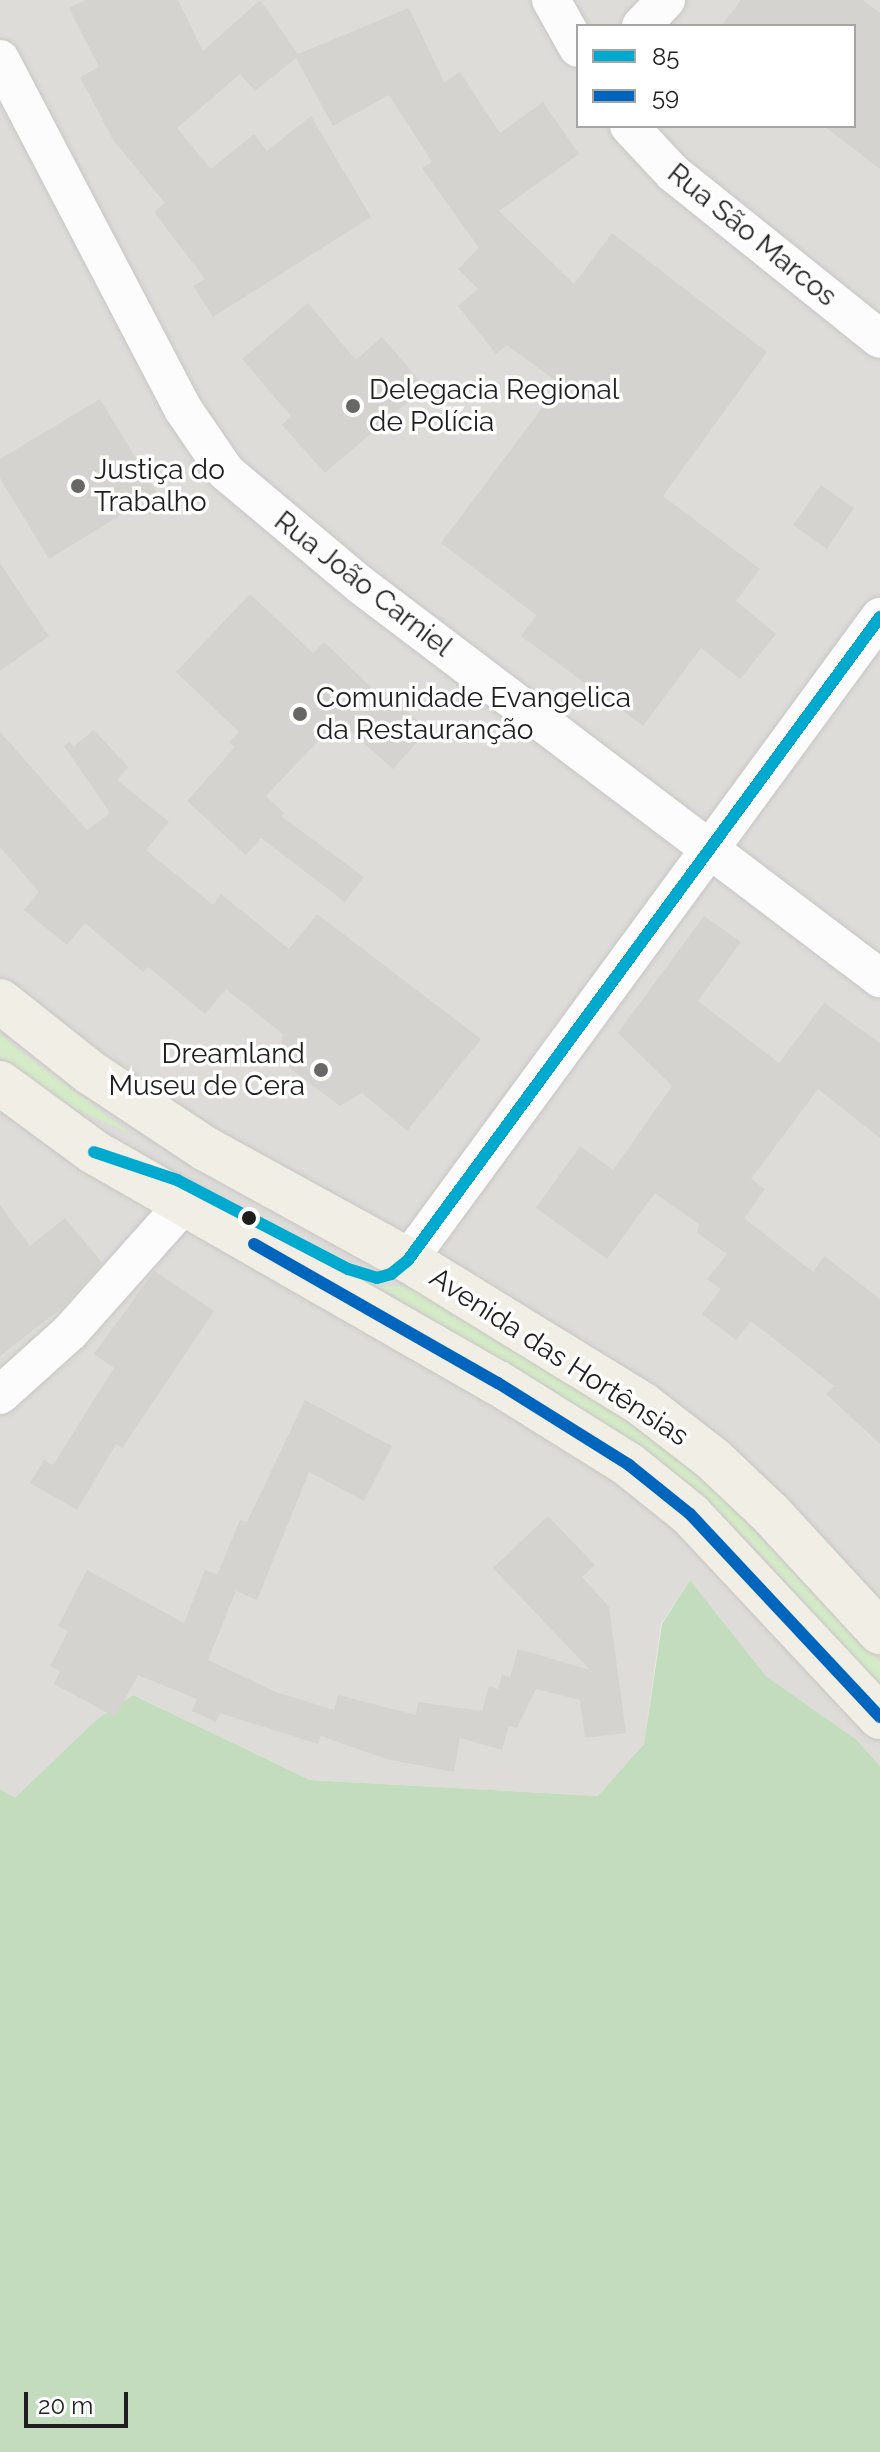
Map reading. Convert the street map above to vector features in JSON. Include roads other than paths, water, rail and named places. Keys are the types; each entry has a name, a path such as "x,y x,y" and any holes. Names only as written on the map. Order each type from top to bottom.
{"main road":[{"name":"Avenida das Hortênsias","path":"0,1001 91,1073 206,1149 408,1260 607,1381 713,1459 880,1632"},
{"name":"Avenida das Hortênsias","path":"0,1083 94,1152 498,1383 629,1465 690,1514 880,1717"},
{"path":"94,1152 177,1180 348,1269 377,1278 408,1260"}],"street":[{"path":"551,0 576,44"},
{"path":"643,24 666,0"},
{"name":"Rua João Carniel","path":"0,59 183,409 226,472 362,586 880,978"},
{"name":"Rua São Marcos","path":"631,128 673,173 880,339"},
{"path":"408,1260 880,617"},
{"path":"0,1395 70,1332 184,1204"}],"place":[{"name":"Delegacia Regional de Polícia","path":"353,406"},
{"name":"Justiça do Trabalho","path":"78,486"},
{"name":"Comunidade Evangelica da Restauranção","path":"300,714"},
{"name":"Dreamland Museu de Cera","path":"321,1070"}]}
